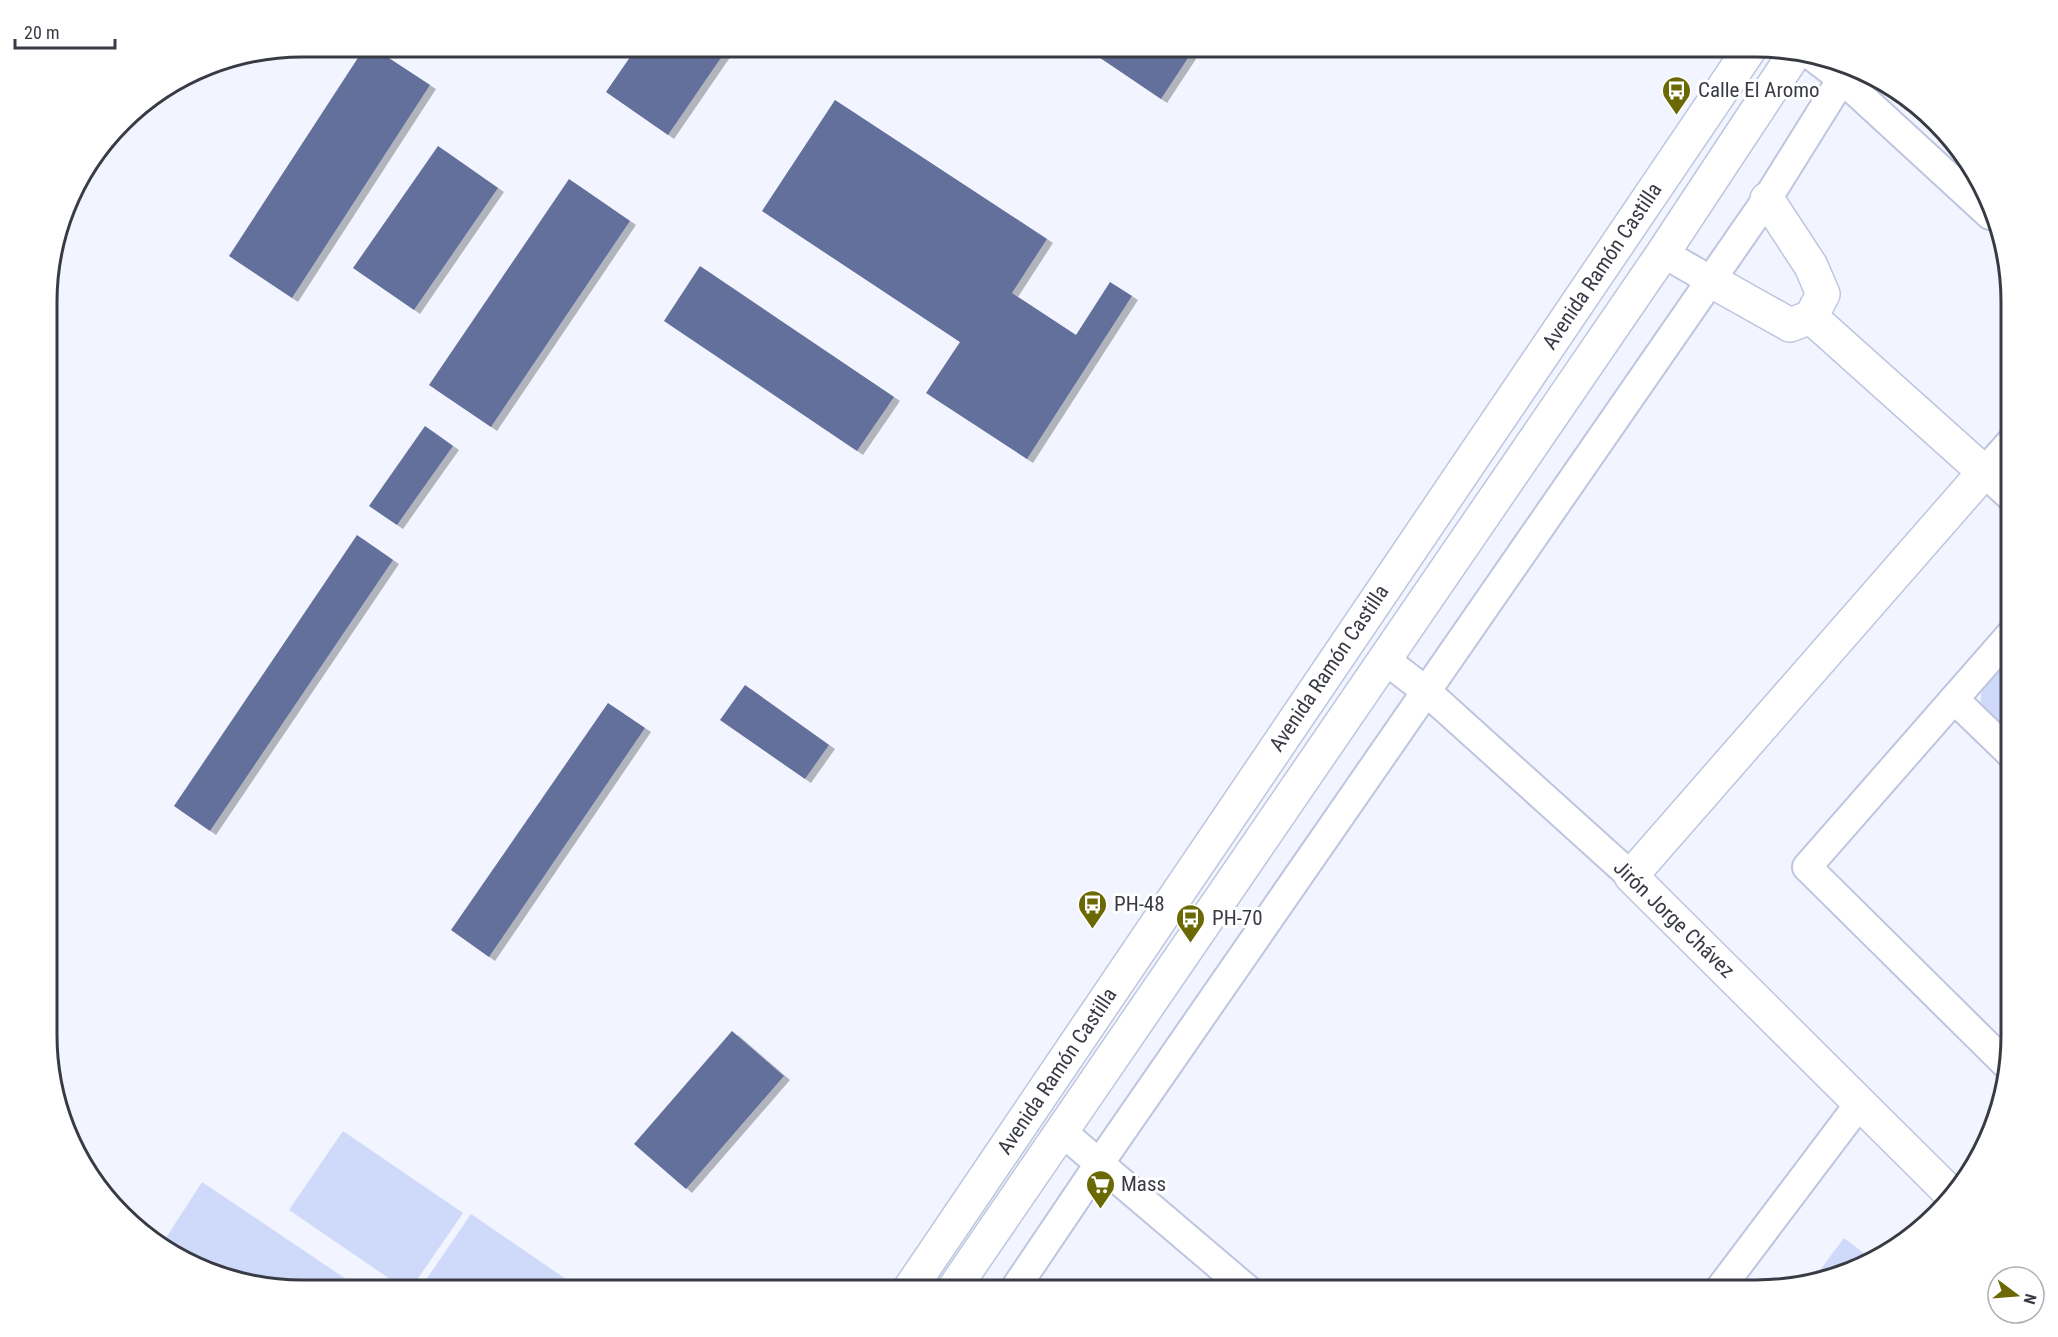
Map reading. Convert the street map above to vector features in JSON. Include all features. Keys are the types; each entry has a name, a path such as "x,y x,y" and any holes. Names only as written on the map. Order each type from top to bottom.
{"main road":[{"name":"Avenida Ramón Castilla","path":"916,1280 1744,57"},
{"name":"Avenida Ramón Castilla","path":"960,1280 1663,253 1792,60"},
{"path":"1710,280 1790,325 1811,317 1822,294 1811,266 1767,199"},
{"path":"1630,876 1984,472 1811,317"},
{"name":"Jirón Jorge Chávez","path":"1630,876 1946,1189"}],"street":[{"path":"1021,1280 1767,199 1845,74"},
{"path":"1850,76 1981,206"},
{"path":"1663,253 1710,280"},
{"path":"2001,453 1984,472 2001,488"},
{"path":"2000,1058 1807,867 2001,645"},
{"name":"Jirón Jorge Chávez","path":"1384,660 1426,691 1630,876"},
{"path":"1954,699 2001,744"},
{"path":"1727,1280 1860,1103"},
{"path":"1061,1131 1236,1280"}],"shaded area":[{"path":"2001,665 2001,727 1980,706 1982,685"},
{"path":"343,1131 463,1213 417,1280 391,1280 289,1210"},
{"path":"202,1182 348,1280 270,1278 238,1272 193,1255 165,1239"},
{"path":"471,1214 567,1280 426,1280"},
{"path":"1844,1238 1866,1255 1835,1267 1818,1272"}],"building":[{"path":"358,57 387,57 430,85 292,298 229,256"},
{"path":"630,57 722,57 668,135 606,92"},
{"path":"1099,57 1189,57 1161,99"},
{"path":"835,100 1047,239 1012,293 1076,335 1110,282 1132,296 1027,459 926,393 960,342 762,211"},
{"path":"438,146 498,188 414,310 353,268"},
{"path":"569,179 630,221 491,427 429,385"},
{"path":"700,266 894,397 857,451 664,321"},
{"path":"425,426 453,446 397,525 369,506"},
{"path":"357,535 393,560 210,831 174,806"},
{"path":"745,685 829,745 805,779 720,720"},
{"path":"608,703 645,728 489,957 451,930"},
{"path":"732,1031 784,1076 686,1189 634,1144"}],"place":[{"name":"Calle El Aromo","path":"1677,116"},
{"name":"PH-48","path":"1093,930"},
{"name":"PH-70","path":"1191,944"},
{"name":"Mass","path":"1100,1210"}]}
